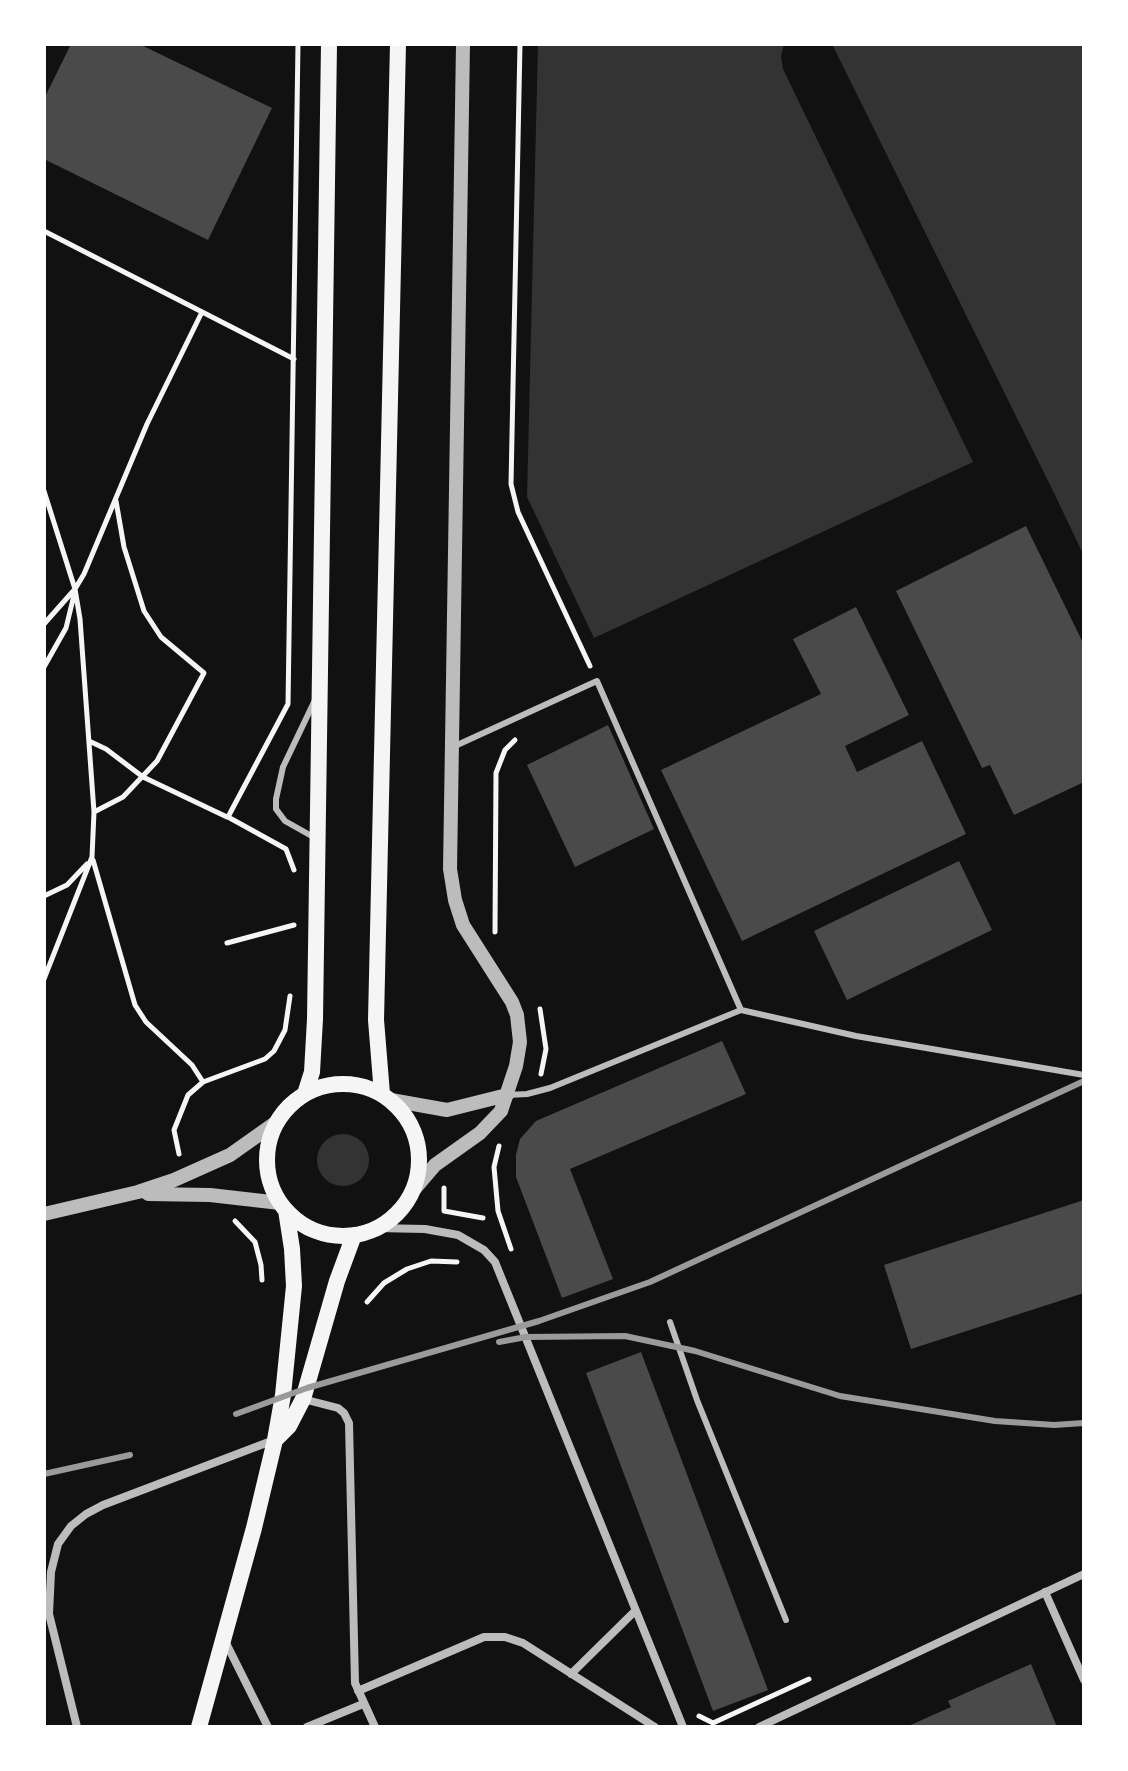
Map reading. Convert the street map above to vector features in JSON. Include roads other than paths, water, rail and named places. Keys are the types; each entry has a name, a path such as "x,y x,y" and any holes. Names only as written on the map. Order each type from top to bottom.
{"main road":[{"path":"386,1097 376,1005 398,44"},
{"path":"305,1094 313,1061 329,46"},
{"path":"199,1727 275,1440 286,1373 294,1298 293,1262 283,1207 272,1185 268,1164 270,1141 278,1121 290,1105 322,1087 345,1083 368,1088 386,1097 407,1118 417,1142 419,1165 412,1192 395,1215 376,1228 354,1235 319,1232 300,1223 283,1207"},
{"path":"275,1440 289,1426 303,1399 337,1281 354,1235"}],"street":[{"path":"412,1192 435,1165 495,1119 507,1095 518,1056 519,1027 512,1002 468,936 455,900 449,852 463,44"},
{"path":"386,1097 447,1110 507,1095"},
{"path":"44,1214 132,1194 209,1165 241,1148 278,1121"},
{"path":"132,1194 210,1195 283,1207"},
{"path":"376,1228 425,1229 458,1235 484,1250 495,1262 683,1727"},
{"path":"303,1399 338,1408 349,1423 355,1683 375,1727"},
{"path":"77,1727 49,1614 51,1572 58,1544 71,1526 103,1505 275,1440"},
{"path":"759,1727 1084,1574"},
{"path":"1045,1592 1084,1680"},
{"path":"571,1674 635,1611"},
{"path":"358,1691 484,1637 505,1637 523,1643 655,1727"},
{"path":"224,1638 268,1727"},
{"path":"307,1727 363,1704"}],"lane":[{"path":"451,748 597,681 741,1010"},
{"path":"317,839 285,821 276,809 276,799 283,767 319,690"},
{"path":"507,1095 537,1091 741,1010 856,1036 1084,1075"},
{"path":"670,1322 697,1400 786,1620"}],"railway":[{"path":"236,1414 307,1388 539,1321 650,1282 1084,1081"},
{"path":"499,1342 526,1337 625,1336 695,1351 840,1396 995,1421 1054,1425 1084,1423"},
{"path":"44,1474 130,1455"}]}
